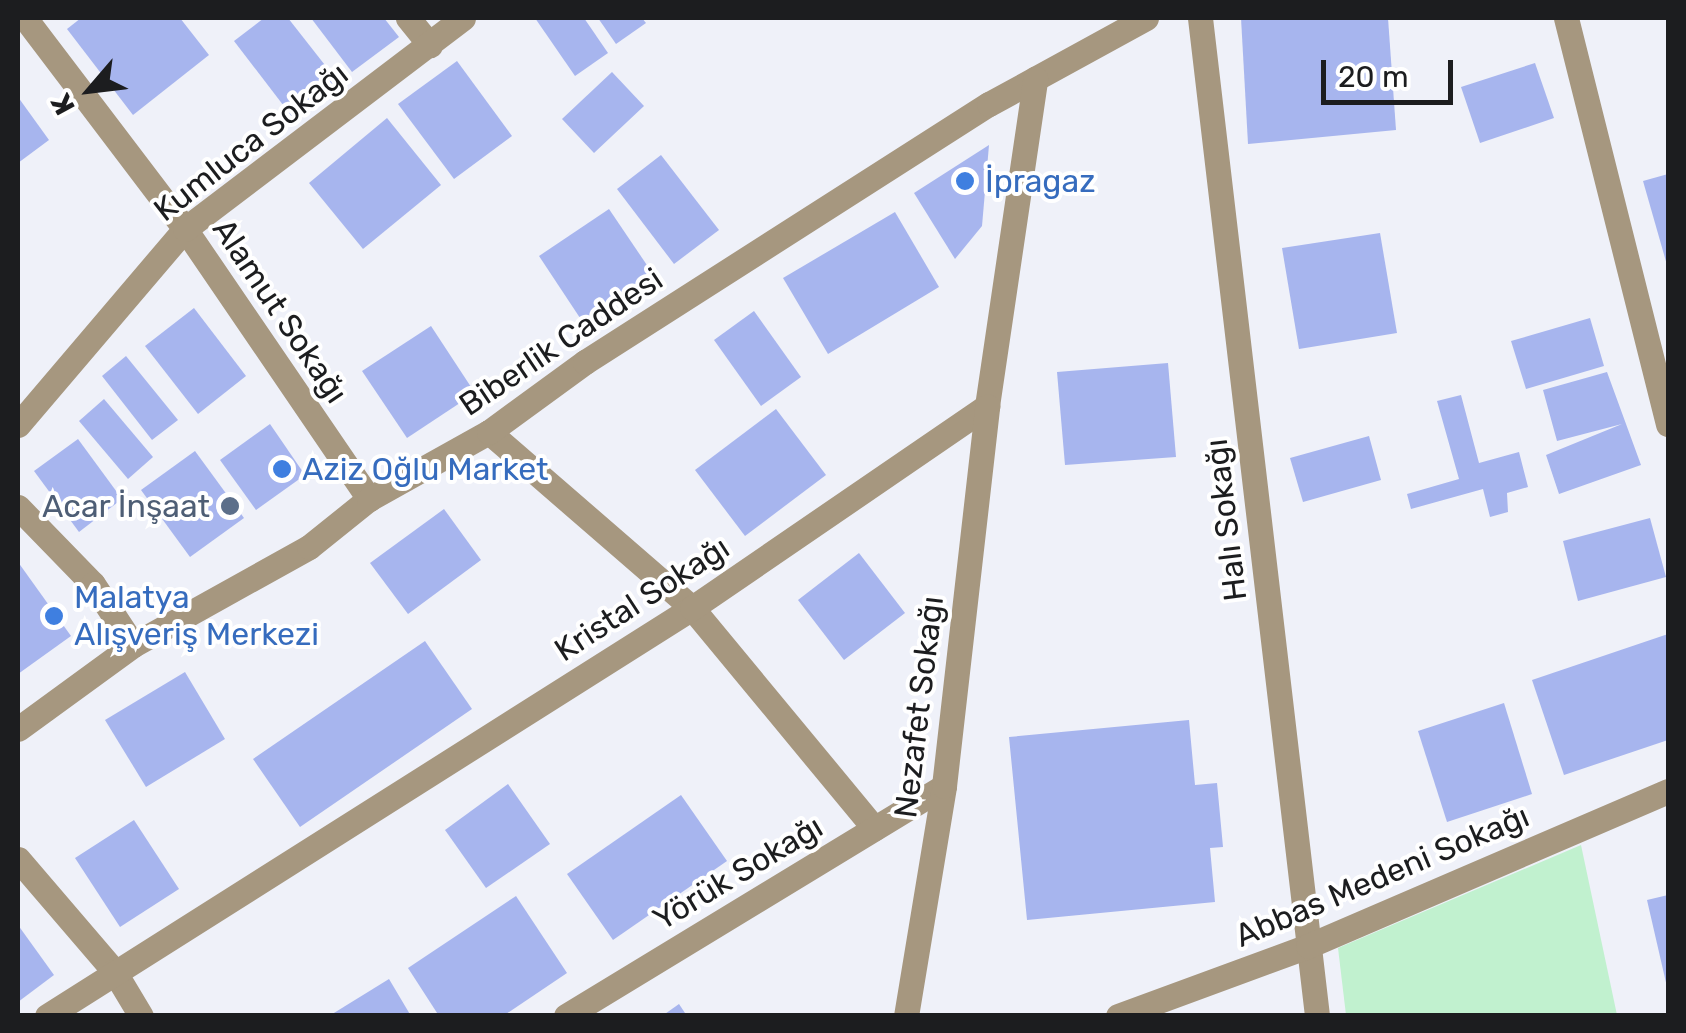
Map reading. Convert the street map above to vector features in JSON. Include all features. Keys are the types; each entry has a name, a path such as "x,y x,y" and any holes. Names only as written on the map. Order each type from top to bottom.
{"street":[{"name":"Alamut Sokağı","path":"25,18 185,229 370,500"},
{"path":"408,18 430,45"},
{"name":"Kumluca Sokağı","path":"18,425 185,229 463,18"},
{"name":"Biberlik Caddesi","path":"18,729 133,645 309,547 370,500 490,432 585,362 1036,79 1146,18"},
{"name":"Halı Sokağı","path":"1200,18 1317,1016"},
{"path":"1566,18 1668,424"},
{"path":"987,406 1036,79"},
{"name":"Kristal Sokağı","path":"48,1016 692,608 987,406"},
{"name":"Nezafet Sokağı","path":"906,1016 944,786 987,406"},
{"path":"490,432 692,608 874,828"},
{"path":"18,507 93,584 133,645"},
{"name":"Yörük Sokağı","path":"566,1016 944,786"},
{"name":"Abbas Medeni Sokağı","path":"1118,1016 1308,946 1668,791"},
{"path":"18,859 114,971 141,1016"}],"green space":[{"path":"1581,845 1617,1015 1346,1015 1338,948"}],"building":[{"path":"81,18 180,18 209,55 133,115 67,29"},
{"path":"264,18 288,18 339,83 293,118 234,41"},
{"path":"311,18 384,18 399,37 352,72"},
{"path":"535,18 584,18 608,53 575,76"},
{"path":"598,18 642,18 646,23 616,44"},
{"path":"1241,18 1388,18 1396,130 1248,144"},
{"path":"457,61 512,136 454,179 398,104"},
{"path":"1535,63 1554,118 1480,143 1461,87"},
{"path":"612,72 644,106 594,153 562,119"},
{"path":"18,97 49,140 18,163"},
{"path":"387,118 441,185 363,249 309,183"},
{"path":"989,145 982,226 955,259 914,193"},
{"path":"661,155 719,230 674,264 617,189"},
{"path":"1668,174 1668,265 1667,265 1643,181"},
{"path":"609,209 655,277 584,324 539,256"},
{"path":"895,212 939,287 828,354 783,278"},
{"path":"1380,233 1397,333 1299,349 1282,248"},
{"path":"194,308 246,376 198,414 145,346"},
{"path":"754,311 801,377 761,406 714,340"},
{"path":"1590,318 1604,366 1526,389 1511,341"},
{"path":"431,326 475,393 407,438 362,371"},
{"path":"126,356 178,420 152,440 102,376"},
{"path":"1168,363 1176,457 1065,465 1057,372"},
{"path":"1607,372 1641,465 1559,494 1546,455 1622,424 1557,441 1543,390"},
{"path":"1461,395 1479,463 1519,452 1528,487 1507,493 1508,512 1490,517 1483,489 1411,509 1407,494 1459,479 1437,401"},
{"path":"104,399 153,457 128,479 79,421"},
{"path":"776,409 826,475 745,536 695,470"},
{"path":"270,424 305,475 256,510 220,460"},
{"path":"1369,436 1381,480 1303,502 1290,458"},
{"path":"78,439 122,499 79,532 34,471"},
{"path":"195,451 244,518 190,557 141,490"},
{"path":"444,509 481,560 408,614 370,563"},
{"path":"1650,518 1666,577 1578,601 1563,541"},
{"path":"859,553 905,613 844,660 798,600"},
{"path":"18,562 71,636 18,674"},
{"path":"1668,634 1668,740 1564,775 1532,680"},
{"path":"425,641 472,709 300,827 253,759"},
{"path":"185,672 225,739 146,787 105,720"},
{"path":"1504,703 1532,794 1447,822 1418,731"},
{"path":"1189,720 1195,785 1217,783 1223,847 1210,848 1215,902 1027,920 1009,737"},
{"path":"508,784 550,844 486,888 445,830"},
{"path":"681,795 727,861 613,940 567,874"},
{"path":"134,820 179,889 120,927 75,858"},
{"path":"1668,895 1668,986 1667,987 1647,900"},
{"path":"516,896 567,973 503,1016 439,1016 408,968"},
{"path":"18,925 54,975 18,1002"},
{"path":"389,979 411,1016 329,1016"},
{"path":"679,1004 687,1016 662,1016"}],"place":[{"name":"İpragaz","path":"965,181"},
{"name":"Aziz Oğlu Market","path":"282,469"},
{"name":"Acar İnşaat","path":"230,506"},
{"name":"Malatya Alışveriş Merkezi","path":"54,616"}]}
